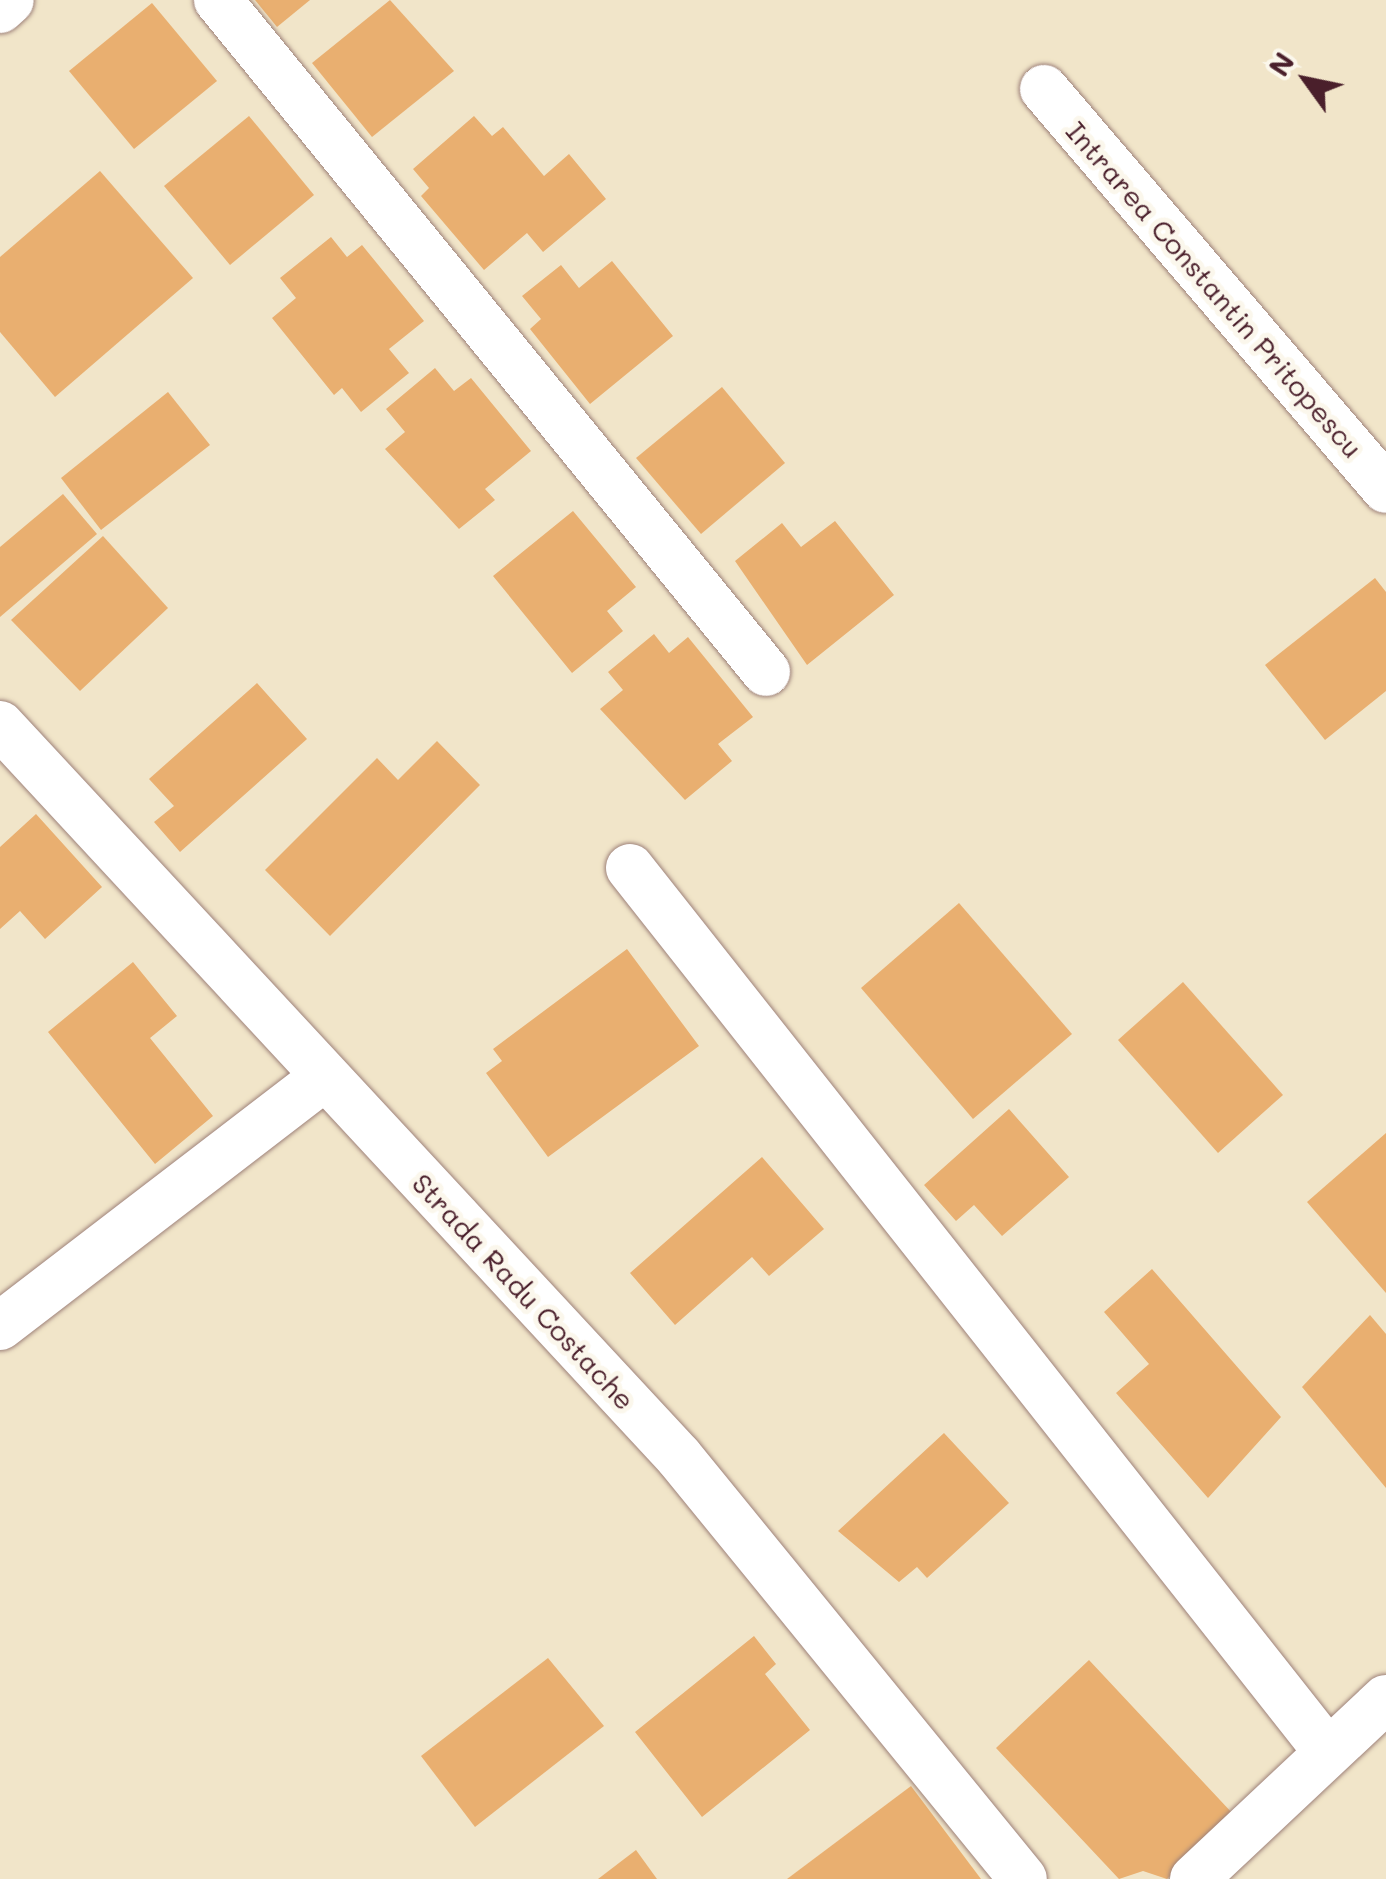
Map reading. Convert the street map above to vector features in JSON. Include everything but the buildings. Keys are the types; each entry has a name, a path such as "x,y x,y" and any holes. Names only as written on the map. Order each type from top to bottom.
{"street":[{"path":"0,10 10,0"},
{"path":"218,0 766,672"},
{"name":"Intrarea Constantin Pritopescu","path":"1044,89 1386,489"},
{"name":"Strada Radu Costache","path":"0,725 679,1457 1023,1879"},
{"path":"630,868 1328,1752"},
{"path":"0,1326 325,1078"},
{"path":"1194,1879 1386,1698"}]}
